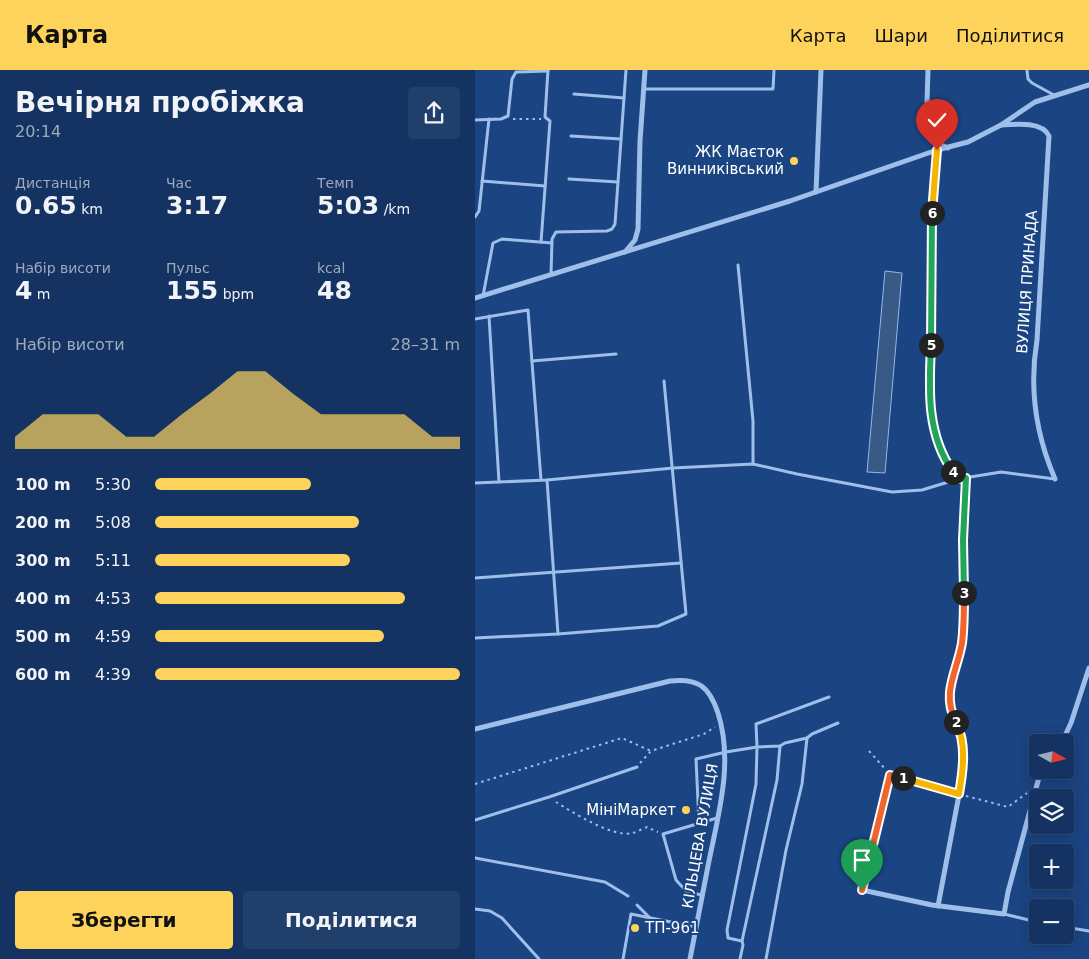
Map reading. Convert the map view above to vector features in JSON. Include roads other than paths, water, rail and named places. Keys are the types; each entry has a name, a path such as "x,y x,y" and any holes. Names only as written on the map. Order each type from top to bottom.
{"street":[{"path":"625,252 635,240 638,229 640,141 645,70"},
{"path":"816,192 821,70"},
{"path":"928,70 926,135 932,141 948,148"},
{"path":"475,298 816,192 937,150 968,142 1001,125 1035,102 1089,85"},
{"name":"ВУЛИЦЯ ПРИНАДА","path":"1001,125 1040,127 1046,130 1049,136 1035,356 1034,402 1040,437 1055,479"},
{"path":"937,150 932,199 932,313 929,395 931,418 937,440 949,466 958,479"},
{"path":"1066,734 1089,668"},
{"name":"КІЛЬЦЕВА ВУЛИЦЯ","path":"475,729 670,681 690,680 704,688 712,699 721,723 726,752 725,772 718,818 690,959"},
{"path":"938,906 962,779 963,742 949,704"},
{"path":"890,775 862,890 938,906 1004,914 1008,892 1039,779"}],"lane":[{"path":"551,275 553,235 560,231 605,232 612,229 615,222 627,70"},
{"path":"644,89 773,88 775,70"},
{"path":"1027,70 1028,79 1032,83 1055,95"},
{"path":"475,120 505,118 509,112 513,75 520,71 548,71 546,118 550,121 541,242"},
{"path":"574,94 624,98"},
{"path":"475,217 479,211 489,119"},
{"path":"571,136 621,139"},
{"path":"569,179 618,182"},
{"path":"482,181 545,186"},
{"path":"483,296 493,243 502,239 552,243"},
{"path":"738,265 753,421 753,464"},
{"path":"475,319 528,310 541,480"},
{"path":"489,316 499,482"},
{"path":"532,361 616,354"},
{"path":"475,638 658,626 685,614 664,381"},
{"path":"475,483 547,480 673,468 753,464 892,492 922,490 958,479 1001,472 1055,479"},
{"path":"949,704 950,688 964,625 963,540 966,478"},
{"path":"547,480 558,634"},
{"path":"475,578 681,563"},
{"path":"742,941 727,938 727,930 756,784 756,724 829,697"},
{"path":"699,823 696,758 757,747 780,746 807,738 838,723"},
{"path":"765,959 786,850 802,784 807,738"},
{"path":"740,959 742,941 777,780 780,746"},
{"path":"475,820 637,767"},
{"path":"702,895 687,892 676,880 663,834 718,818"},
{"path":"475,858 605,882 628,896"},
{"path":"637,905 650,918"},
{"path":"475,908 489,911 502,918 539,959"},
{"path":"623,959 631,914 696,927"},
{"path":"1004,914 1029,920"},
{"path":"1074,928 1089,931"}],"water":[{"path":"885,271 902,273 885,473 867,472"}],"place":[{"name":"ЖК Маєток Винниківський","path":"794,161"},
{"name":"МініМаркет","path":"686,810"},
{"name":"ТП-961","path":"635,928"}]}
